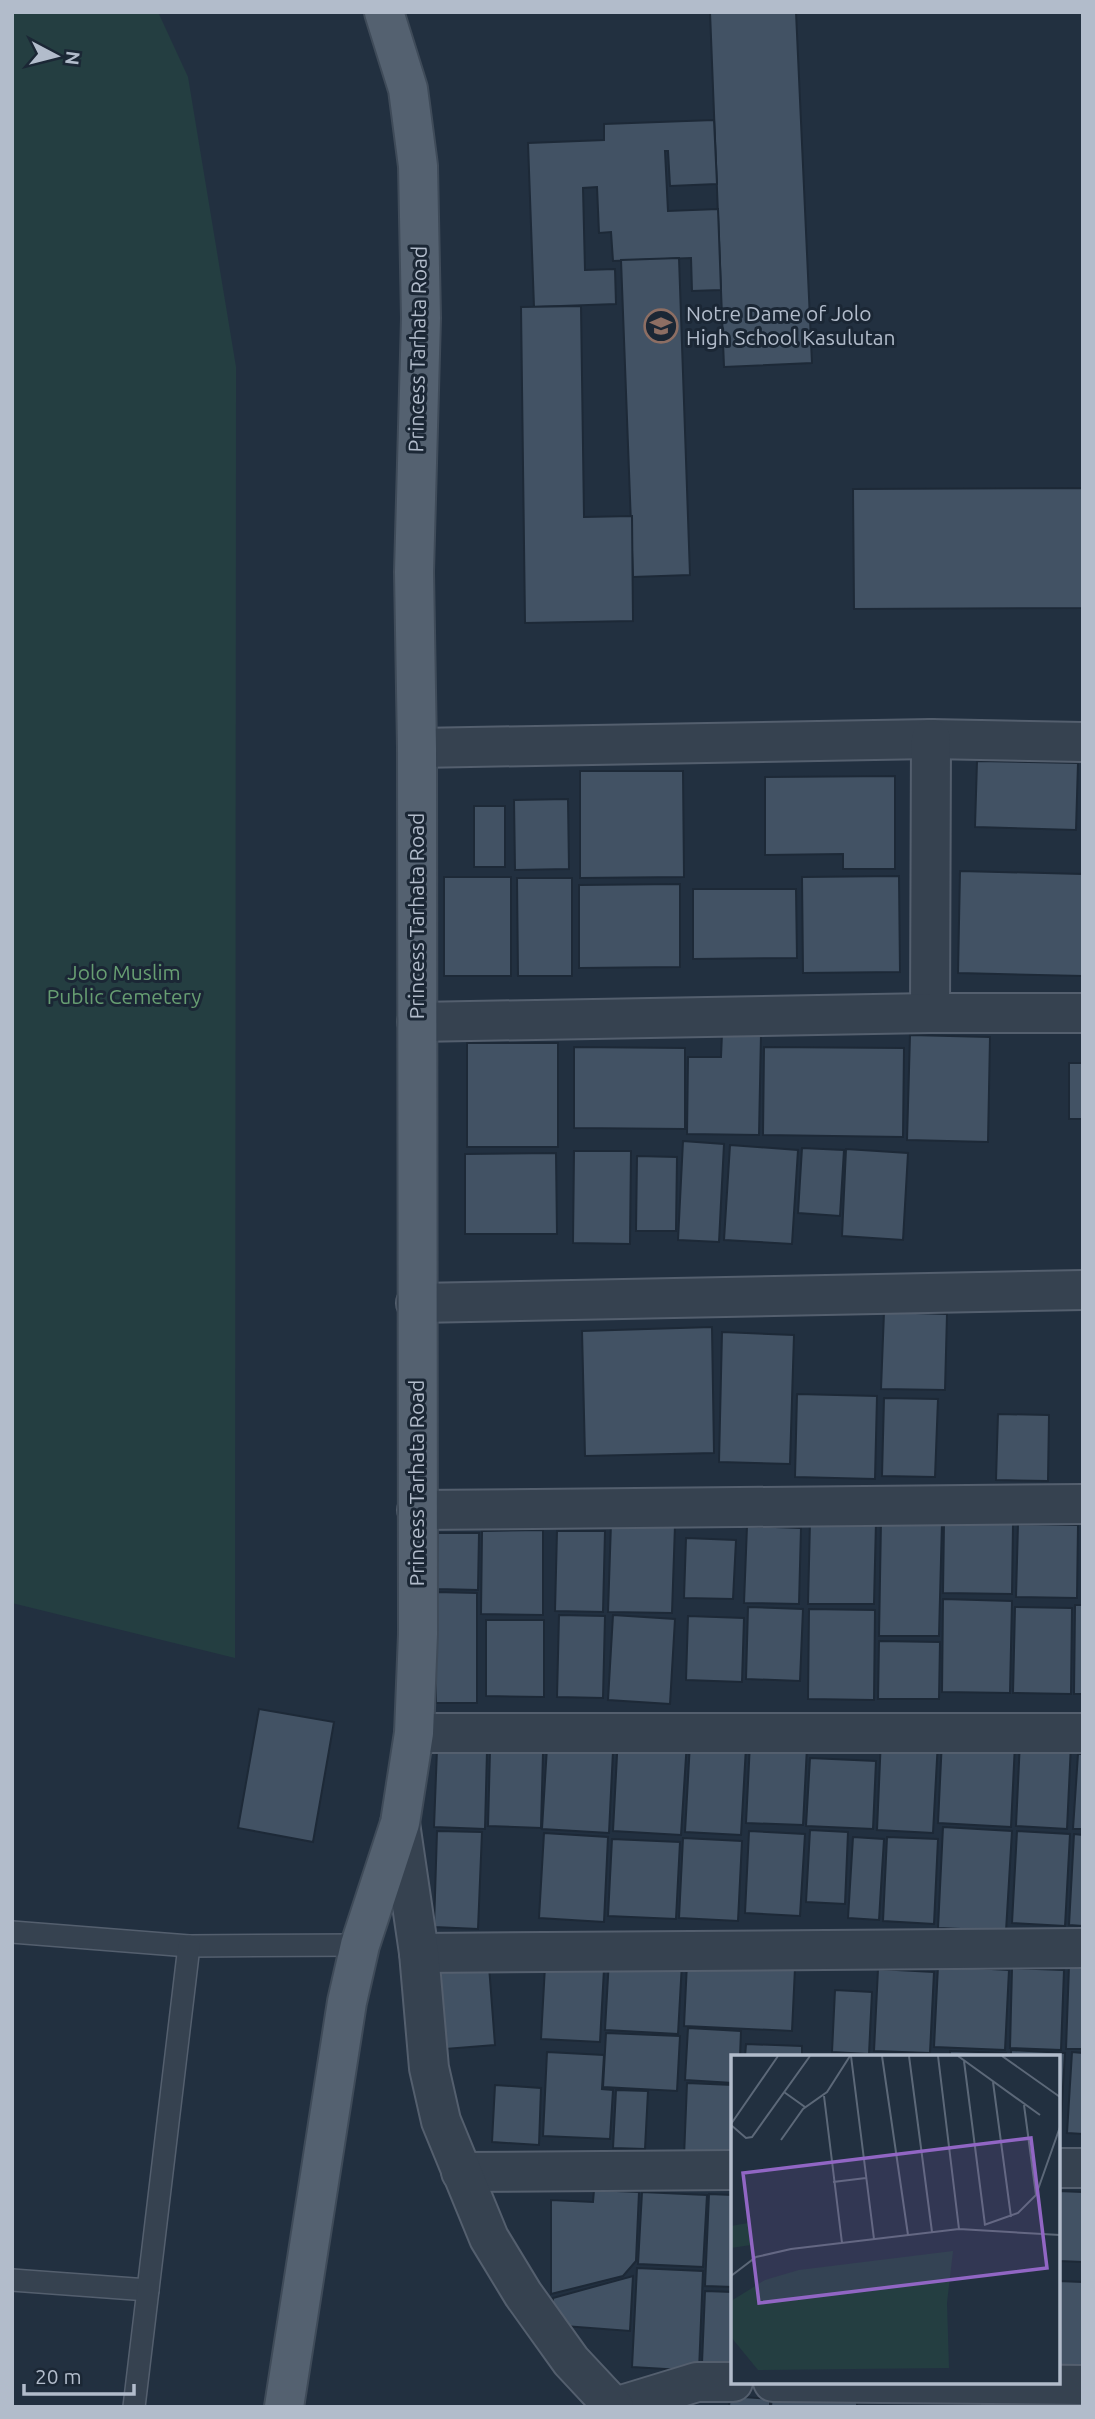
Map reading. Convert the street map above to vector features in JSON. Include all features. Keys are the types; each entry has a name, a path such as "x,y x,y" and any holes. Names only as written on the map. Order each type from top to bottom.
{"main road":[{"name":"Princess Tarhata Road","path":"284,2407 347,2002 359,1945 400,1823 414,1734 418,1634 417,748 414,572 421,318 418,166 408,89 384,12"}],"street":[{"path":"417,748 931,739 1083,742"},
{"path":"929,1013 931,739"},
{"path":"416,1022 1083,1013"},
{"path":"416,1303 1083,1290"},
{"path":"417,1510 1083,1504"},
{"path":"414,1734 1083,1733"},
{"path":"400,1823 419,1953 429,2068 441,2121 489,2238 523,2294 571,2361 615,2407 697,2382 731,2382"},
{"path":"419,1953 1083,1948"},
{"path":"1060,2168 1083,2168"},
{"path":"461,2172 731,2170"},
{"path":"980,2384 1083,2385"}],"lane":[{"path":"12,1933 189,1946 359,1945"},
{"path":"134,2407 189,1946"},
{"path":"12,2280 148,2290"}],"green space":[{"name":"Jolo Muslim Public Cemetery","path":"12,12 158,12 188,77 236,367 235,1658 12,1603"}],"building":[{"path":"710,12 796,12 812,363 724,367"},
{"path":"714,120 717,184 670,186 668,151 665,151 668,211 718,209 721,290 692,291 691,258 613,261 611,232 599,233 597,187 583,188 585,270 615,269 616,304 534,307 528,143 604,140 604,124"},
{"path":"679,258 690,575 633,577 621,260"},
{"path":"581,306 584,517 632,516 633,621 525,623 521,307"},
{"path":"1083,488 1083,608 854,609 853,489"},
{"path":"977,761 1078,763 1076,830 975,827"},
{"path":"580,771 683,771 684,877 580,878"},
{"path":"895,776 895,869 843,869 843,854 765,855 765,777"},
{"path":"568,799 569,869 515,870 514,800"},
{"path":"474,806 505,806 505,867 474,867"},
{"path":"960,871 1083,874 1083,976 958,973"},
{"path":"899,876 900,972 803,973 802,877"},
{"path":"444,877 511,877 511,976 444,976"},
{"path":"517,878 572,878 572,976 518,976"},
{"path":"680,884 680,967 579,968 579,885"},
{"path":"693,889 796,889 797,958 693,959"},
{"path":"722,1033 761,1034 759,1135 687,1134 688,1057 721,1057"},
{"path":"910,1035 990,1037 988,1142 907,1140"},
{"path":"467,1043 558,1043 558,1147 467,1147"},
{"path":"574,1047 685,1048 685,1129 574,1128"},
{"path":"764,1047 904,1048 903,1137 763,1135"},
{"path":"1069,1063 1083,1063 1083,1119 1069,1119"},
{"path":"683,1141 724,1144 719,1242 678,1240"},
{"path":"730,1145 798,1150 792,1244 724,1240"},
{"path":"802,1148 844,1150 840,1216 798,1213"},
{"path":"846,1149 908,1153 903,1240 842,1236"},
{"path":"574,1151 631,1151 630,1244 573,1243"},
{"path":"556,1153 557,1234 465,1234 465,1154"},
{"path":"637,1156 677,1157 676,1231 636,1231"},
{"path":"884,1312 947,1314 945,1390 881,1389"},
{"path":"712,1327 714,1453 585,1456 582,1331"},
{"path":"722,1332 794,1335 790,1464 719,1462"},
{"path":"797,1394 877,1396 875,1479 795,1477"},
{"path":"884,1398 938,1399 935,1477 882,1476"},
{"path":"998,1414 1049,1415 1048,1481 996,1480"},
{"path":"810,1521 876,1521 874,1604 808,1604"},
{"path":"881,1521 942,1522 939,1636 879,1636"},
{"path":"944,1522 1013,1524 1012,1594 943,1593"},
{"path":"611,1523 675,1525 672,1613 608,1612"},
{"path":"1018,1524 1078,1525 1077,1598 1016,1597"},
{"path":"747,1526 801,1528 799,1604 744,1603"},
{"path":"543,1530 543,1615 481,1614 482,1531"},
{"path":"557,1531 605,1531 603,1612 555,1611"},
{"path":"438,1533 479,1533 478,1590 437,1589"},
{"path":"686,1538 736,1540 733,1599 684,1598"},
{"path":"436,1592 477,1593 477,1703 436,1703"},
{"path":"943,1599 1012,1601 1010,1693 942,1692"},
{"path":"1075,1605 1083,1605 1083,1694 1074,1694"},
{"path":"748,1607 803,1609 800,1681 746,1679"},
{"path":"1015,1607 1072,1608 1071,1694 1013,1693"},
{"path":"809,1609 875,1610 874,1700 808,1699"},
{"path":"559,1615 605,1616 603,1698 557,1697"},
{"path":"613,1615 675,1619 670,1704 608,1700"},
{"path":"688,1616 744,1618 742,1682 686,1680"},
{"path":"486,1620 544,1620 544,1697 486,1696"},
{"path":"879,1641 940,1642 939,1699 878,1699"},
{"path":"259,1709 334,1722 313,1842 238,1828"},
{"path":"618,1736 687,1741 681,1835 613,1831"},
{"path":"881,1738 938,1741 933,1833 877,1830"},
{"path":"942,1740 1015,1744 1011,1827 938,1823"},
{"path":"1020,1741 1071,1744 1067,1829 1016,1826"},
{"path":"690,1743 746,1747 741,1835 685,1832"},
{"path":"750,1743 807,1747 803,1825 746,1823"},
{"path":"547,1747 613,1751 609,1833 542,1829"},
{"path":"437,1749 487,1751 485,1829 434,1827"},
{"path":"490,1751 543,1753 541,1828 488,1826"},
{"path":"1078,1754 1083,1754 1083,1829 1073,1829"},
{"path":"810,1758 876,1761 873,1829 806,1826"},
{"path":"943,1827 1012,1831 1006,1931 938,1928"},
{"path":"810,1830 848,1832 845,1904 806,1902"},
{"path":"437,1831 482,1832 478,1929 434,1927"},
{"path":"749,1831 805,1834 800,1916 745,1913"},
{"path":"1017,1831 1070,1834 1065,1926 1012,1923"},
{"path":"544,1833 608,1837 604,1922 539,1918"},
{"path":"1074,1834 1083,1835 1083,1926 1069,1925"},
{"path":"853,1837 884,1839 879,1920 848,1918"},
{"path":"887,1837 938,1839 934,1924 883,1921"},
{"path":"683,1838 742,1841 738,1921 679,1918"},
{"path":"612,1839 680,1842 676,1919 608,1916"},
{"path":"609,1959 682,1963 678,2034 605,2030"},
{"path":"687,1963 795,1968 792,2031 684,2026"},
{"path":"489,1966 495,2045 445,2049 438,1970"},
{"path":"545,1966 604,1969 600,2042 541,2039"},
{"path":"938,1966 1009,1970 1005,2050 934,2047"},
{"path":"1069,1966 1083,1967 1083,2049 1066,2049"},
{"path":"1012,1968 1064,1970 1061,2050 1010,2048"},
{"path":"878,1969 934,1972 930,2053 874,2051"},
{"path":"835,1990 872,1992 869,2054 832,2052"},
{"path":"688,2028 741,2031 740,2055 731,2055 731,2083 685,2080"},
{"path":"606,2033 680,2036 677,2091 603,2087"},
{"path":"746,2044 802,2046 802,2055 745,2055"},
{"path":"1011,2050 1065,2053 1060,2137 1060,2055 1011,2055"},
{"path":"950,2051 1006,2053 1006,2055 950,2055"},
{"path":"547,2052 604,2055 602,2089 613,2090 610,2139 543,2136"},
{"path":"1072,2052 1083,2053 1083,2134 1067,2133"},
{"path":"687,2083 731,2085 731,2159 684,2157"},
{"path":"495,2085 541,2088 539,2145 492,2142"},
{"path":"616,2090 648,2091 645,2149 613,2148"},
{"path":"594,2190 639,2192 636,2261 623,2276 551,2294 551,2200 593,2202"},
{"path":"1060,2191 1083,2192 1083,2262 1060,2261"},
{"path":"642,2192 707,2195 703,2267 638,2264"},
{"path":"709,2194 731,2195 731,2287 705,2286"},
{"path":"637,2268 703,2271 699,2371 632,2367"},
{"path":"633,2276 630,2331 551,2325 553,2298"},
{"path":"1060,2281 1083,2282 1083,2371 1060,2370"},
{"path":"705,2291 731,2292 731,2364 702,2363"},
{"path":"981,2395 1025,2397 1024,2407 980,2407"},
{"path":"730,2396 770,2399 770,2407 729,2407"},
{"path":"772,2397 857,2402 857,2407 771,2407"}],"place":[{"name":"Notre Dame of Jolo High School Kasulutan","path":"661,326"}]}
